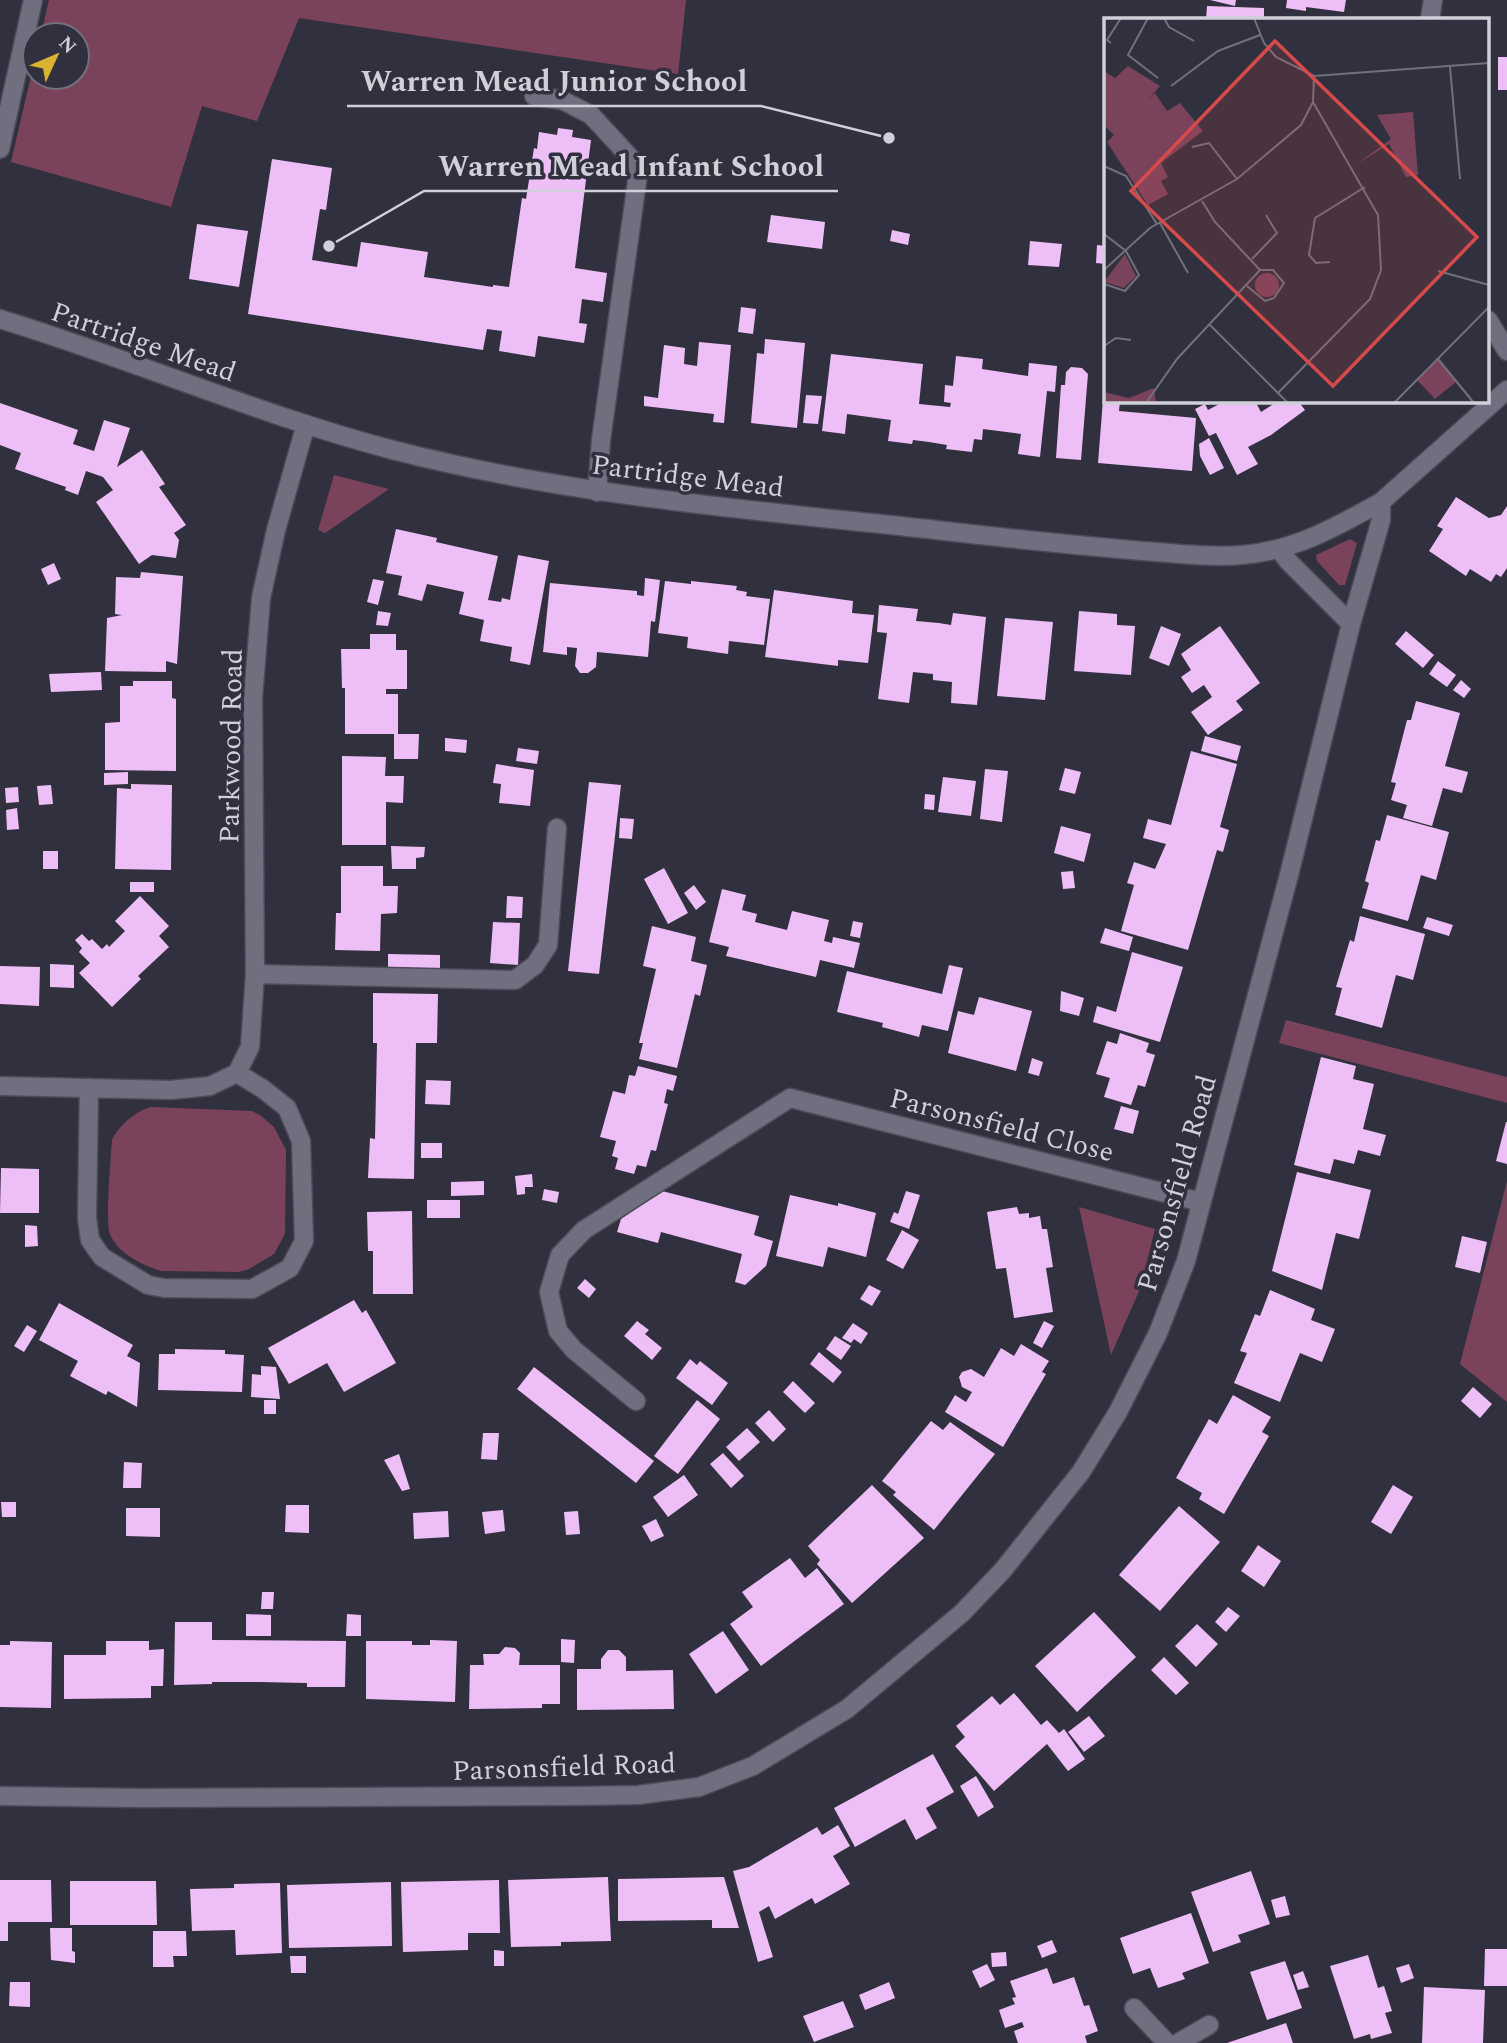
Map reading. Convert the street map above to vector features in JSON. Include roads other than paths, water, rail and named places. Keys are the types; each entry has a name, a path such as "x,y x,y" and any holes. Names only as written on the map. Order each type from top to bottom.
{"street":[{"path":"0,149 33,0"},
{"path":"1430,18 1433,0"},
{"path":"534,96 562,100 591,115 639,167 601,440 597,492"},
{"name":"Partridge Mead","path":"0,319 306,424 406,453 597,492 1078,546 1203,556 1280,550 1317,537 1381,502"},
{"path":"1490,323 1507,351"},
{"path":"1381,502 1507,390"},
{"name":"Parkwood Road","path":"237,1073 250,1046 255,974 253,698 261,598 276,530 306,424"},
{"name":"Parsonsfield Road","path":"0,1796 154,1798 638,1795 699,1787 753,1766 847,1709 962,1613 1003,1570 1081,1472 1118,1412 1146,1355 1186,1261 1289,875 1351,624 1381,520 1381,502"},
{"path":"1280,550 1351,624"},
{"path":"255,974 515,980 535,965 548,945 557,828"},
{"path":"0,1086 89,1088 171,1090 210,1086 237,1073 263,1089 287,1108 301,1141 304,1241 289,1268 252,1289 164,1288 148,1284 102,1258 90,1240 87,1218 89,1088"},
{"name":"Parsonsfield Close","path":"636,1401 574,1350 558,1331 550,1292 560,1255 584,1230 790,1098 1201,1202"},
{"path":"1133,2008 1167,2043"},
{"path":"1178,2043 1209,2025"}],"place":[{"name":"Warren Mead Junior School","path":"889,138"},
{"name":"Warren Mead Infant School","path":"329,246"}]}
